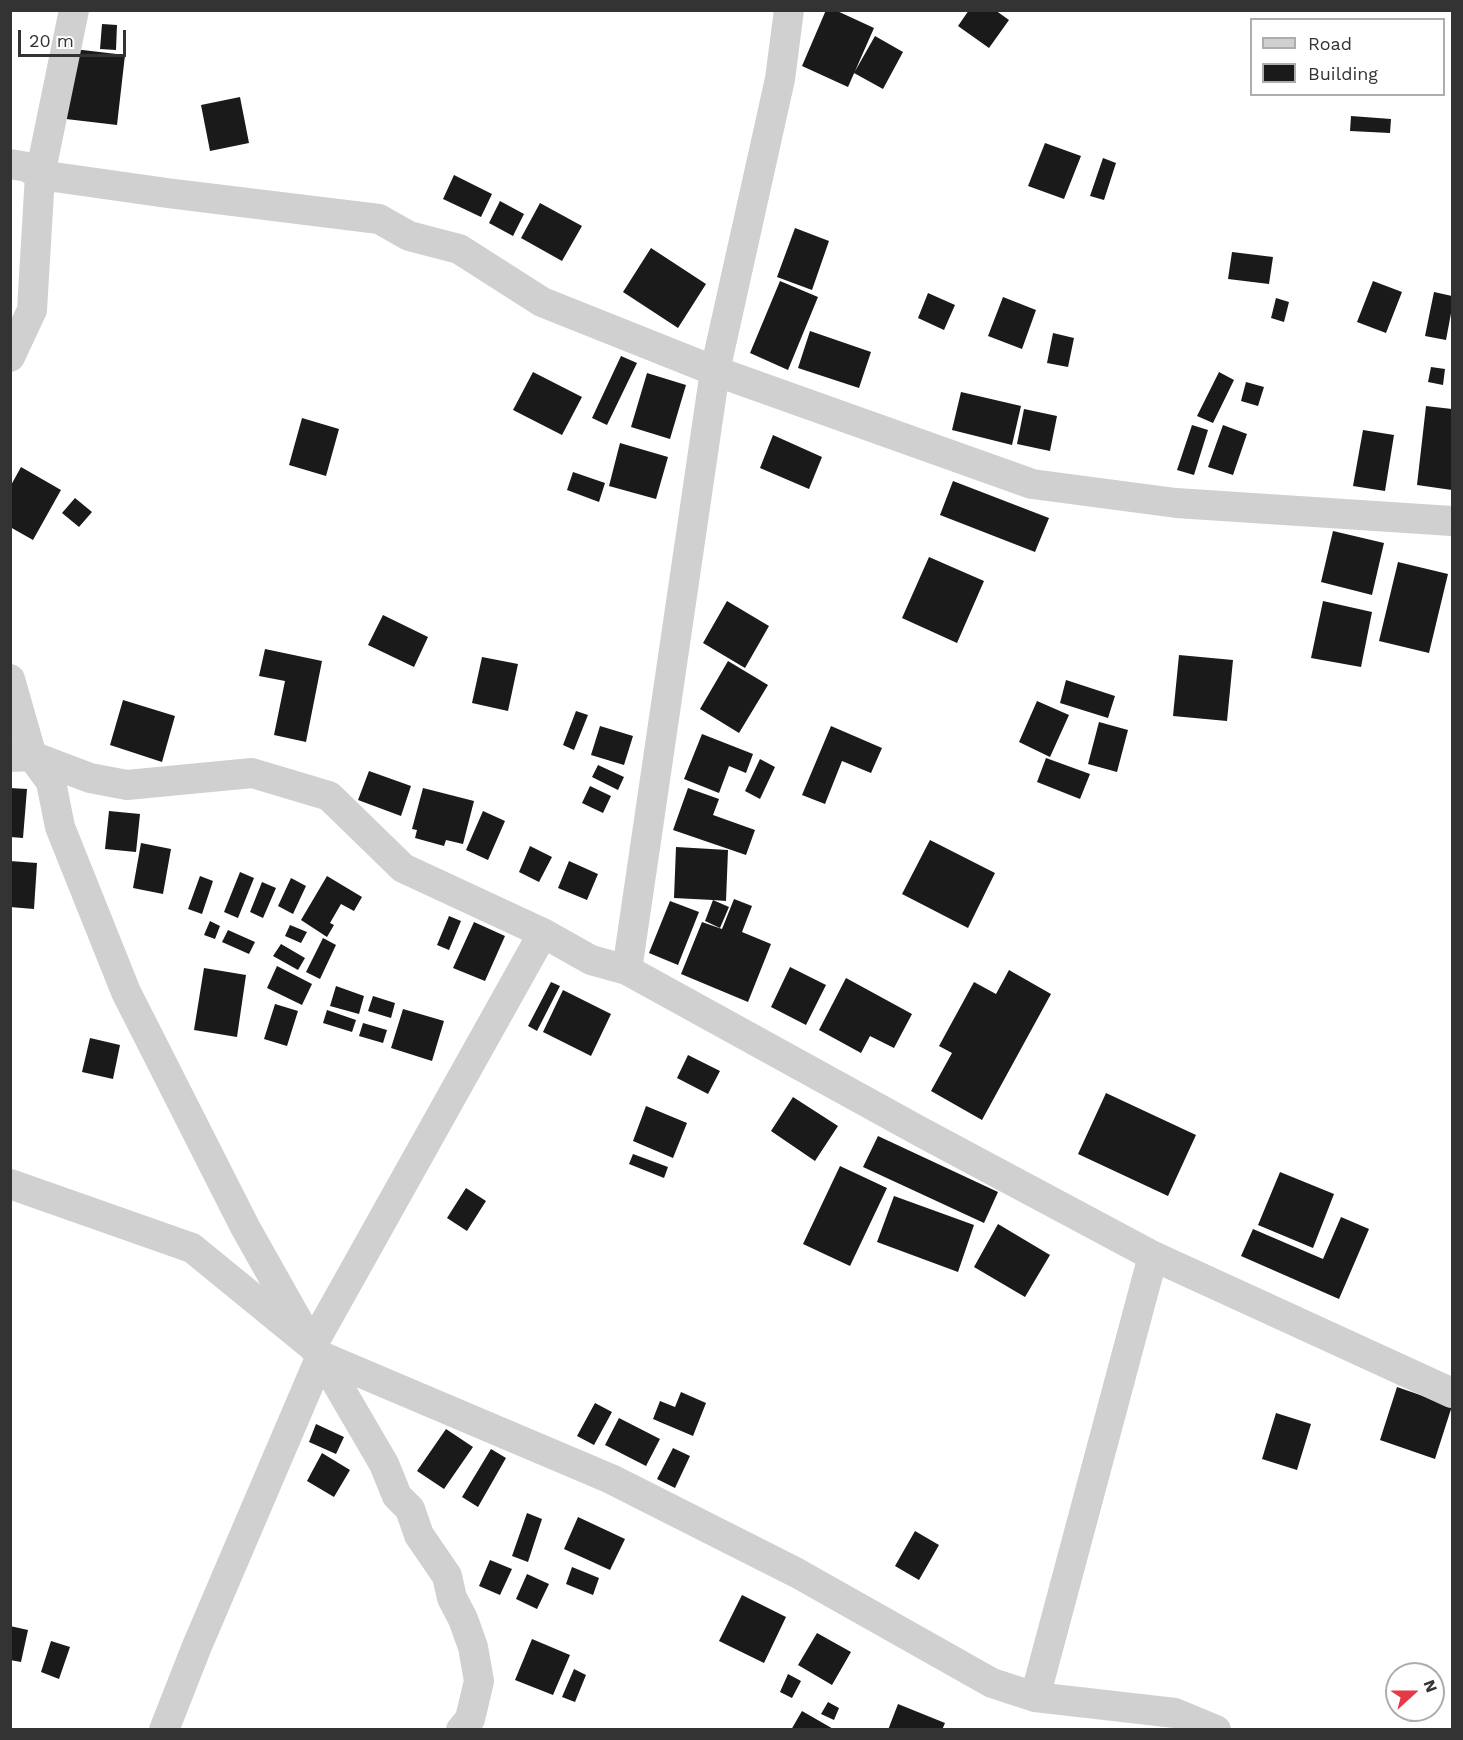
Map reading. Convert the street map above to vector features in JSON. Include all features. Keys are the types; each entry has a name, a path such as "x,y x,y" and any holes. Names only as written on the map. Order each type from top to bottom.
{"street":[{"path":"10,357 32,310 40,174 74,10"},
{"path":"627,970 715,371 780,79 789,10"},
{"path":"10,164 27,167 40,174 167,193 379,219 409,236 459,249 542,302 715,371 1032,484 1176,503 1452,521"},
{"path":"10,679 21,756 51,782 60,827 126,992 245,1227 384,1464 397,1496 410,1509 419,1535 447,1576 452,1598 463,1619 473,1647 479,1681 470,1719 461,1730"},
{"path":"21,756 90,778 127,785 252,773 329,796 404,868 543,933 591,960 627,970 921,1132 1153,1256 1452,1393"},
{"path":"164,1730 316,1351 543,933"},
{"path":"10,1184 192,1248 316,1351 611,1479 797,1573 992,1683 1035,1697 1175,1713 1216,1730"},
{"path":"1035,1697 1153,1256"}],"building":[{"path":"826,10 835,10 874,28 848,87 802,66"},
{"path":"969,10 995,10 1009,20 989,48 958,26"},
{"path":"102,24 117,25 116,50 100,49"},
{"path":"875,36 903,52 883,89 854,73"},
{"path":"74,49 125,55 117,125 66,119"},
{"path":"240,97 249,143 210,151 201,105"},
{"path":"1351,116 1391,119 1390,133 1350,131"},
{"path":"1045,143 1081,156 1064,199 1028,186"},
{"path":"1103,158 1116,163 1104,200 1090,196"},
{"path":"454,175 492,194 481,217 443,199"},
{"path":"500,201 524,214 513,236 489,223"},
{"path":"540,203 582,226 562,261 521,238"},
{"path":"795,228 829,241 812,290 777,277"},
{"path":"651,248 706,284 678,328 623,292"},
{"path":"1232,252 1273,257 1269,284 1228,279"},
{"path":"780,281 818,297 788,370 750,353"},
{"path":"1373,281 1402,292 1386,333 1357,322"},
{"path":"1434,292 1452,296 1446,340 1425,336"},
{"path":"928,293 955,305 944,330 918,318"},
{"path":"1003,297 1036,310 1022,349 988,336"},
{"path":"1276,298 1289,302 1284,322 1271,318"},
{"path":"810,331 871,352 859,388 798,368"},
{"path":"1053,333 1074,338 1068,367 1047,363"},
{"path":"621,356 637,363 607,425 592,418"},
{"path":"1431,367 1445,369 1443,385 1428,382"},
{"path":"533,372 582,397 562,435 513,410"},
{"path":"1219,372 1234,380 1213,423 1197,416"},
{"path":"647,373 686,385 670,439 631,427"},
{"path":"1246,382 1264,387 1258,406 1241,401"},
{"path":"961,392 1021,406 1012,445 952,430"},
{"path":"1426,406 1452,409 1452,490 1417,485"},
{"path":"1024,409 1057,416 1050,451 1017,444"},
{"path":"302,418 339,429 326,476 289,465"},
{"path":"1192,425 1208,430 1194,475 1177,470"},
{"path":"1223,425 1247,434 1233,475 1208,467"},
{"path":"1363,430 1394,435 1385,491 1353,486"},
{"path":"773,435 822,457 809,489 760,468"},
{"path":"620,443 668,457 656,499 609,486"},
{"path":"21,467 61,490 33,540 10,527 10,487"},
{"path":"573,472 605,483 599,502 567,490"},
{"path":"953,481 1049,518 1035,552 940,515"},
{"path":"75,498 92,512 79,527 62,513"},
{"path":"1333,531 1384,543 1372,595 1321,582"},
{"path":"929,557 984,581 957,643 902,618"},
{"path":"1398,562 1448,574 1429,653 1379,641"},
{"path":"727,601 769,626 745,668 703,643"},
{"path":"1323,601 1372,612 1361,667 1311,658"},
{"path":"383,615 428,637 414,667 368,645"},
{"path":"265,649 322,661 306,742 274,735 285,681 259,676"},
{"path":"1179,655 1233,660 1227,721 1173,716"},
{"path":"482,657 518,664 508,711 472,703"},
{"path":"728,661 768,685 739,733 700,709"},
{"path":"1066,680 1115,696 1108,718 1060,703"},
{"path":"123,700 175,716 162,762 110,745"},
{"path":"1037,701 1069,715 1050,757 1019,742"},
{"path":"576,711 588,715 574,750 563,745"},
{"path":"1099,722 1128,730 1117,772 1088,764"},
{"path":"600,726 633,736 624,765 591,755"},
{"path":"831,726 882,748 871,773 842,761 825,804 802,795"},
{"path":"702,734 753,754 746,773 729,766 719,793 684,779"},
{"path":"1046,758 1090,774 1080,799 1037,782"},
{"path":"760,759 775,767 760,799 745,791"},
{"path":"598,765 624,777 618,790 592,777"},
{"path":"369,771 411,786 401,816 358,800"},
{"path":"590,786 611,796 603,813 582,803"},
{"path":"10,788 27,789 23,838 10,837"},
{"path":"423,788 474,801 463,844 446,840 444,846 415,838 417,830 412,829"},
{"path":"688,788 719,799 713,815 755,830 746,855 673,830"},
{"path":"109,811 140,814 136,852 105,849"},
{"path":"483,811 505,821 488,860 466,850"},
{"path":"930,840 995,873 968,928 902,894"},
{"path":"141,843 171,849 163,894 133,888"},
{"path":"530,846 552,857 539,882 519,872"},
{"path":"676,847 728,850 726,901 674,898"},
{"path":"10,861 37,863 34,909 10,907"},
{"path":"569,861 598,874 587,900 558,888"},
{"path":"240,872 254,878 238,918 224,912"},
{"path":"200,876 213,881 202,914 188,909"},
{"path":"327,876 362,897 354,911 341,904 330,923 334,925 327,937 301,920"},
{"path":"291,878 306,886 293,914 278,906"},
{"path":"262,882 276,888 263,918 250,912"},
{"path":"734,899 752,906 742,932 771,944 748,1002 681,974 702,922 722,929"},
{"path":"713,900 729,907 720,928 705,921"},
{"path":"670,901 699,912 678,965 649,953"},
{"path":"449,916 461,921 449,950 437,945"},
{"path":"210,921 220,926 215,939 204,935"},
{"path":"474,922 505,936 485,981 453,968"},
{"path":"290,925 307,932 301,943 285,936"},
{"path":"228,930 255,942 249,954 222,942"},
{"path":"323,938 336,945 320,979 306,972"},
{"path":"281,944 305,958 298,970 273,956"},
{"path":"277,966 312,984 302,1005 267,988"},
{"path":"790,967 826,985 806,1025 771,1007"},
{"path":"204,968 246,975 237,1037 194,1030"},
{"path":"1009,970 1051,994 982,1120 931,1091 952,1053 939,1046 974,982 996,994"},
{"path":"846,978 912,1014 894,1048 870,1036 861,1053 819,1030"},
{"path":"551,982 560,986 537,1031 528,1026"},
{"path":"336,986 364,996 359,1014 330,1006"},
{"path":"563,990 611,1014 591,1056 543,1032"},
{"path":"373,996 395,1003 391,1018 368,1011"},
{"path":"275,1004 298,1011 287,1046 264,1039"},
{"path":"403,1009 444,1021 432,1061 391,1048"},
{"path":"327,1010 356,1020 352,1032 323,1023"},
{"path":"363,1023 387,1030 383,1043 359,1036"},
{"path":"90,1038 120,1045 113,1079 82,1072"},
{"path":"688,1055 720,1071 708,1094 677,1078"},
{"path":"1106,1093 1196,1135 1168,1196 1078,1154"},
{"path":"793,1097 838,1126 815,1161 771,1131"},
{"path":"646,1106 687,1123 673,1158 633,1141"},
{"path":"878,1136 998,1192 984,1223 863,1167"},
{"path":"633,1154 668,1167 664,1178 629,1164"},
{"path":"840,1166 887,1188 850,1266 803,1244"},
{"path":"1280,1172 1334,1194 1313,1248 1258,1225"},
{"path":"466,1188 486,1201 467,1231 447,1218"},
{"path":"894,1196 974,1225 958,1272 877,1242"},
{"path":"1341,1217 1369,1229 1339,1299 1241,1256 1253,1229 1323,1259"},
{"path":"998,1224 1050,1255 1025,1297 974,1267"},
{"path":"1397,1387 1452,1406 1435,1459 1380,1440"},
{"path":"681,1392 706,1403 693,1436 653,1419 660,1401 675,1407"},
{"path":"595,1403 612,1412 594,1445 577,1436"},
{"path":"1276,1413 1311,1424 1297,1470 1262,1459"},
{"path":"619,1418 660,1439 646,1466 605,1445"},
{"path":"316,1424 344,1437 336,1454 309,1442"},
{"path":"446,1429 473,1447 444,1489 417,1471"},
{"path":"673,1448 690,1456 675,1488 657,1479"},
{"path":"491,1449 506,1458 478,1507 462,1497"},
{"path":"322,1453 350,1470 334,1497 307,1481"},
{"path":"527,1513 542,1519 528,1562 512,1556"},
{"path":"578,1517 625,1539 610,1570 564,1549"},
{"path":"915,1531 939,1545 919,1580 895,1566"},
{"path":"490,1560 512,1569 500,1595 479,1586"},
{"path":"572,1567 599,1578 593,1595 566,1584"},
{"path":"527,1574 549,1584 537,1609 516,1599"},
{"path":"742,1595 786,1617 764,1663 719,1641"},
{"path":"10,1626 28,1630 21,1662 10,1660"},
{"path":"817,1633 851,1652 832,1685 798,1665"},
{"path":"532,1639 570,1655 553,1695 515,1680"},
{"path":"51,1641 70,1647 59,1679 41,1672"},
{"path":"574,1669 586,1675 575,1702 562,1697"},
{"path":"788,1674 801,1681 792,1698 780,1692"},
{"path":"828,1702 839,1708 834,1720 821,1714"},
{"path":"898,1704 945,1723 942,1730 888,1730"},
{"path":"802,1711 835,1730 791,1730"}]}
